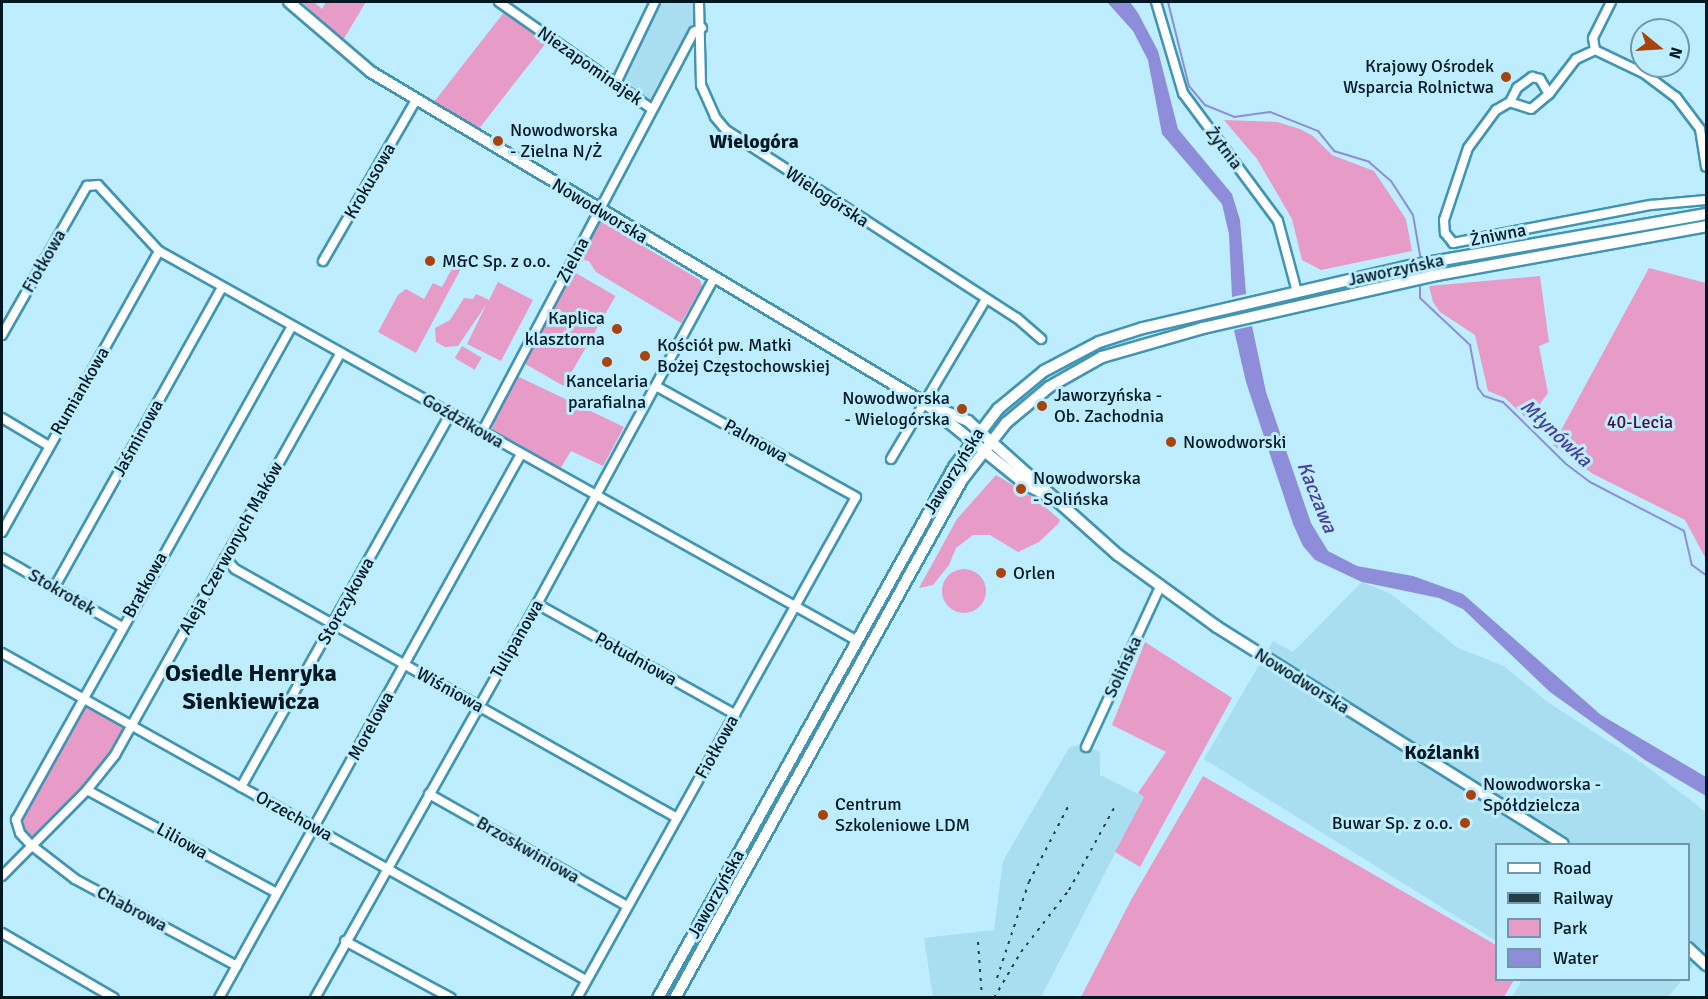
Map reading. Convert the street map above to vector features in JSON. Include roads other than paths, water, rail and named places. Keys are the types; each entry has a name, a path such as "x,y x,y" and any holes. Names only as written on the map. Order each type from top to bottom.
{"main road":[{"name":"Nowodworska","path":"289,2 334,43 416,100 925,403 982,452 1025,484 1054,499"},
{"name":"Jaworzyńska","path":"658,998 856,640 970,442 1020,389 1072,354 1124,333 1428,262 1707,214"},
{"name":"Jaworzyńska","path":"675,998 982,452 1023,407 1074,370 1131,347 1432,276 1707,226"},
{"name":"Nowodworska","path":"925,403 940,406 979,430 1054,499 1160,587 1258,655 1561,843"},
{"path":"1690,949 1707,965"}],"street":[{"name":"Niezapominajek","path":"500,2 652,109"},
{"path":"615,84 655,2"},
{"name":"Wielogórska","path":"699,2 702,28 701,85 715,117 726,130 985,301 1017,318 1041,339"},
{"name":"Żytnia","path":"1156,2 1183,93 1278,221 1297,292"},
{"path":"1595,50 1593,38 1611,2"},
{"name":"Zielna","path":"482,432 652,109 694,32 702,28"},
{"path":"1510,102 1531,109 1549,94 1576,58 1595,50 1645,74 1676,97 1700,129 1707,167"},
{"name":"Żniwna","path":"1549,94 1540,79 1532,77 1517,88 1510,102 1496,110 1468,148 1444,220 1445,233 1453,243 1651,205 1707,200"},
{"name":"Krokusowa","path":"323,261 416,100"},
{"name":"Goździkowa","path":"87,186 98,185 109,194 159,251 856,640"},
{"name":"Fiołkowa","path":"2,335 87,186"},
{"name":"Rumiankowa","path":"2,532 159,251"},
{"name":"Tulipanowa","path":"315,998 345,941 537,604 714,278"},
{"name":"Jaśminowa","path":"54,588 222,288"},
{"path":"891,459 985,301"},
{"name":"Bratkowa","path":"31,845 20,833 16,820 82,698 292,326"},
{"name":"Aleja Czerwonych Maków","path":"2,876 87,789 115,755 341,353"},
{"name":"Palmowa","path":"656,386 856,497"},
{"name":"Storczykowa","path":"241,787 450,414"},
{"path":"2,418 49,446"},
{"name":"Morelowa","path":"219,998 521,454"},
{"name":"Fiołkowa","path":"577,998 856,497"},
{"name":"Stokrotek","path":"2,558 122,627"},
{"name":"Wiśniowa","path":"225,558 235,569 677,818"},
{"name":"Solińska","path":"1086,747 1160,587"},
{"name":"Południowa","path":"537,604 735,714"},
{"name":"Orzechowa","path":"2,653 586,980"},
{"name":"Liliowa","path":"87,789 277,893"},
{"name":"Brzoskwiniowa","path":"429,794 627,906"},
{"name":"Chabrowa","path":"31,845 75,879 237,966"},
{"path":"2,933 114,998"},
{"path":"345,941 446,996"}],"water":[{"path":"1107,2 1130,2 1138,13 1158,51 1178,129 1232,194 1240,220 1246,294 1232,297 1229,234 1222,204 1162,134 1148,60 1133,31"},
{"path":"1252,326 1266,392 1311,523 1328,551 1357,566 1413,576 1463,594 1601,715 1706,777 1706,796 1645,760 1550,692 1463,609 1439,598 1362,582 1315,560 1303,546 1293,524 1246,382 1234,330"}],"waterway":[{"name":"Młynówka","path":"1168,2 1189,86 1205,105 1234,117 1270,112 1318,131 1334,151 1369,162 1391,181 1413,215 1421,261"},
{"name":"Młynówka","path":"1420,281 1420,298 1470,345 1478,388 1484,396 1503,402 1566,464 1590,482 1684,531 1692,565 1706,575"}],"railway":[{"path":"997,978 1029,882 1070,803"},
{"path":"994,998 1021,952 1069,890 1114,808"},
{"path":"978,942 982,998"}],"place":[{"name":"Krajowy Ośrodek Wsparcia Rolnictwa","path":"1506,77"},
{"name":"Nowodworska - Zielna N/Ż","path":"498,141"},
{"name":"M&C Sp. z o.o.","path":"430,261"},
{"name":"Kaplica klasztorna","path":"617,329"},
{"name":"Kościół pw. Matki Bożej Częstochowskiej","path":"645,356"},
{"name":"Kancelaria parafialna","path":"607,362"},
{"name":"Jaworzyńska - Ob. Zachodnia","path":"1042,406"},
{"name":"Nowodworska - Wielogórska","path":"962,409"},
{"name":"Nowodworski","path":"1171,442"},
{"name":"Nowodworska - Solińska","path":"1021,489"},
{"name":"Orlen","path":"1001,573"},
{"name":"Nowodworska - Spółdzielcza","path":"1471,795"},
{"name":"Centrum Szkoleniowe LDM","path":"823,815"},
{"name":"Buwar Sp. z o.o.","path":"1465,823"}],"district":[{"name":"Wielogóra","path":"754,141"},
{"name":"Osiedle Henryka Sienkiewicza","path":"251,688"},
{"name":"Koźlanki","path":"1442,752"}],"park label":[{"name":"40-Lecia","path":"1640,422"}],"water label":[{"name":"Kaczawa","path":"1317,497"}]}
